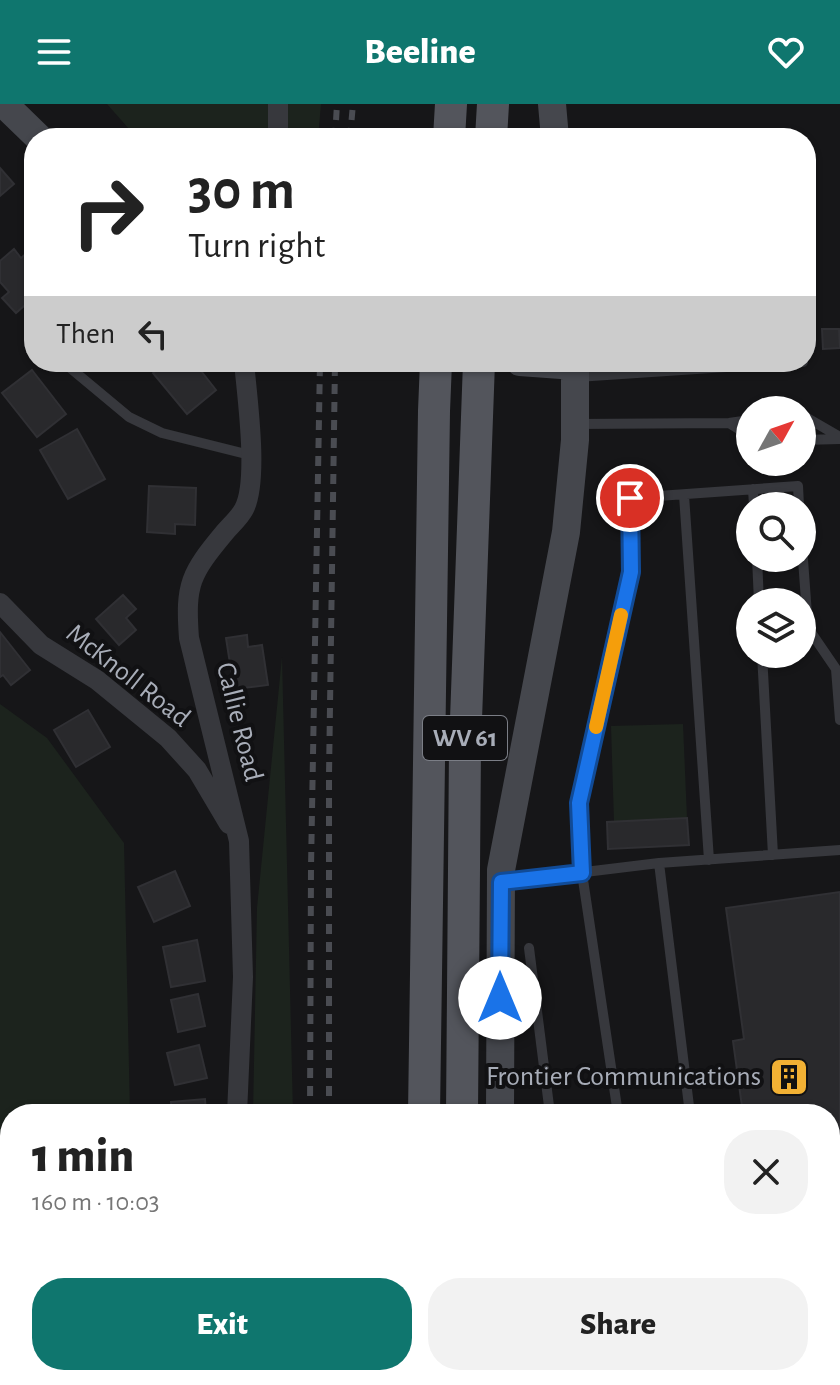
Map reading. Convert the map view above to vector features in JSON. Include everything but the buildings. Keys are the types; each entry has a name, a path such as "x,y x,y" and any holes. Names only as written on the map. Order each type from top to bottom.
{"main road":[{"path":"450,128 451,104"},
{"path":"492,128 493,104"},
{"name":"WV 61","path":"424,1104 436,372"},
{"name":"WV 61","path":"462,1104 465,747 479,372"}],"street":[{"path":"4,104 29,128"},
{"path":"278,104 278,128"},
{"path":"552,104 554,128"},
{"name":"Callie Road","path":"237,1104 243,977 239,841 189,638 187,608 189,584 201,561 245,508 250,487 250,455 245,372"},
{"path":"500,1104 501,870 566,532 575,372"},
{"name":"McKnoll Road","path":"0,603 41,645 97,680 168,738 197,770 239,841"}],"lane":[{"path":"75,372 129,417 162,433 250,455"},
{"path":"574,424 736,422"},
{"path":"729,423 736,427"},
{"path":"816,423 840,438"},
{"path":"816,439 840,438"},
{"path":"617,1104 582,873 579,803 631,572 630,498 798,486 798,492"},
{"path":"684,495 709,860"},
{"path":"804,572 808,628 836,669 840,720"},
{"path":"763,668 773,855"},
{"path":"501,882 659,863 840,850"},
{"path":"659,863 689,1104"},
{"path":"529,948 549,1104"}],"shaded area":[{"path":"107,104 321,104 319,128 128,128"},
{"path":"282,657 293,1104 253,1104 257,908"},
{"path":"0,704 47,738 124,843 130,1104 0,1104"},
{"path":"683,724 687,818 614,822 611,726"}],"railway":[{"path":"336,128 337,104"},
{"path":"351,128 353,104"},
{"path":"310,1104 320,372"},
{"path":"329,1104 329,776 335,372"}],"slow traffic":[{"path":"596,727 621,615"}],"place":[{"name":"Frontier Communications","path":"789,1077"}],"route":[{"path":"500,998 501,882 582,873 579,803 631,572 630,498"}]}
